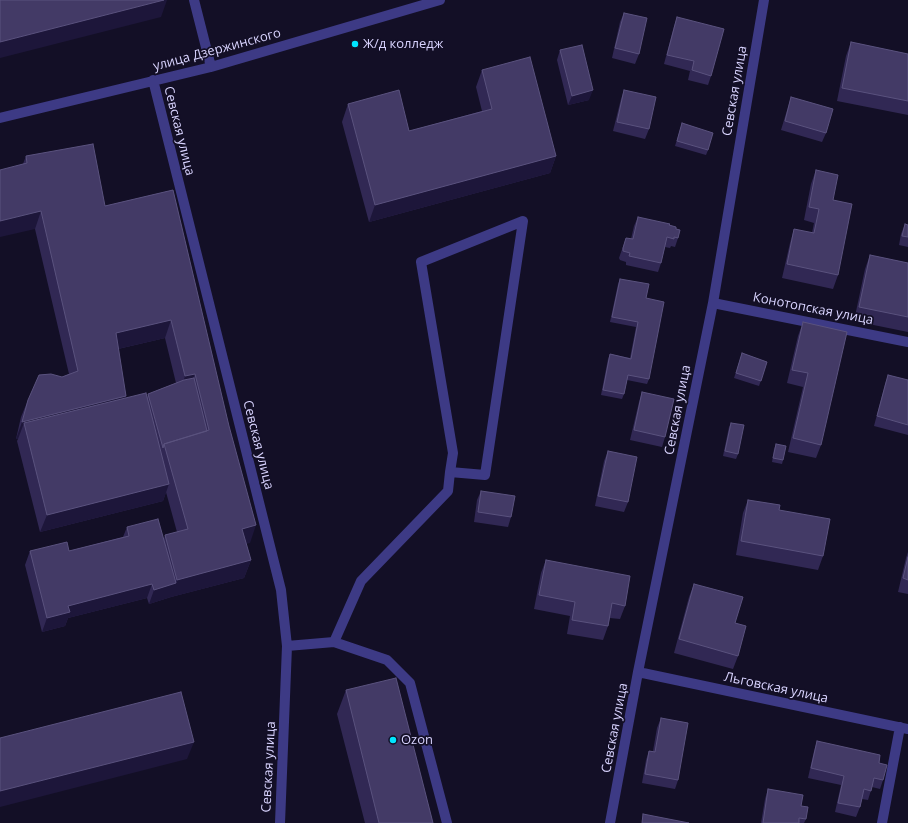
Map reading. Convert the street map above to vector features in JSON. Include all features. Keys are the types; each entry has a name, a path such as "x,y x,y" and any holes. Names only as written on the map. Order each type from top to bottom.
{"street":[{"path":"194,0 211,67"},
{"name":"улица Дзержинского","path":"0,118 211,67 440,0"},
{"name":"Севская улица","path":"610,823 638,672 713,302 764,0"},
{"name":"Севская улица","path":"153,80 280,590 287,646 280,823"},
{"path":"334,642 361,581 448,491 450,472 454,453 421,262 523,221 485,475 450,472"},
{"name":"Конотопская улица","path":"713,302 908,342"},
{"path":"287,646 334,642 387,660 410,683 447,823"},
{"name":"Льговская улица","path":"638,672 904,728"},
{"path":"882,823 904,728"}],"building":[{"path":"0,0 164,0 0,42"},
{"path":"624,13 647,18 639,54 615,48"},
{"path":"677,17 724,29 711,76 692,70 694,61 667,55"},
{"path":"851,42 908,54 908,101 842,88"},
{"path":"582,45 593,90 572,96 560,50"},
{"path":"530,57 556,156 375,205 348,104 399,90 409,131 492,109 482,70"},
{"path":"624,90 656,97 649,129 617,122"},
{"path":"791,97 833,109 826,133 785,121"},
{"path":"682,123 713,133 708,150 677,141"},
{"path":"93,144 105,206 173,190 229,426 256,525 242,529 251,560 177,580 165,535 188,529 164,444 209,430 195,374 185,376 171,320 116,333 126,396 22,422 28,400 39,375 51,374 62,377 78,371 41,211 0,221 0,170 27,163 26,156"},
{"path":"816,170 838,175 833,200 852,204 838,275 787,264 794,229 814,233 819,209 809,207"},
{"path":"638,217 670,224 669,225 680,230 678,238 674,237 674,239 667,237 661,263 629,256 630,253 623,251 626,238 633,239"},
{"path":"905,224 908,225 908,237 902,236"},
{"path":"870,255 908,263 908,317 859,307"},
{"path":"620,279 649,284 646,298 664,302 649,379 628,375 624,394 603,390 610,354 631,359 638,322 612,317"},
{"path":"803,322 847,332 821,445 793,438 808,373 792,370"},
{"path":"742,353 767,362 761,381 736,373"},
{"path":"888,375 908,380 908,425 877,416"},
{"path":"194,378 207,431 164,444 163,448 148,394 184,380"},
{"path":"642,392 674,399 665,437 634,430"},
{"path":"146,393 169,484 47,515 24,423"},
{"path":"731,423 744,425 738,454 725,451"},
{"path":"776,444 786,446 783,460 773,458"},
{"path":"608,451 637,457 628,502 598,496"},
{"path":"481,491 515,496 511,517 478,512"},
{"path":"748,500 780,505 779,510 830,519 823,556 741,541"},
{"path":"158,519 176,583 154,590 152,584 68,606 70,612 47,618 30,551 67,542 69,551 129,536 127,527"},
{"path":"908,557 908,580 903,578"},
{"path":"546,560 630,576 625,606 612,603 608,626 572,620 575,602 539,595"},
{"path":"694,584 743,597 735,623 746,626 738,656 679,639"},
{"path":"396,678 433,823 379,823 346,690"},
{"path":"181,692 194,742 0,791 0,738"},
{"path":"661,718 688,723 678,780 645,774 649,751 655,752"},
{"path":"817,741 880,755 879,763 887,765 883,780 874,778 871,791 864,789 860,807 838,803 844,776 811,768"},
{"path":"768,789 803,795 801,806 808,807 806,819 799,818 799,823 763,823"},
{"path":"643,814 689,823 642,823"}],"place":[{"name":"Ж/д колледж","path":"355,44"},
{"name":"Ozon","path":"393,740"}]}
